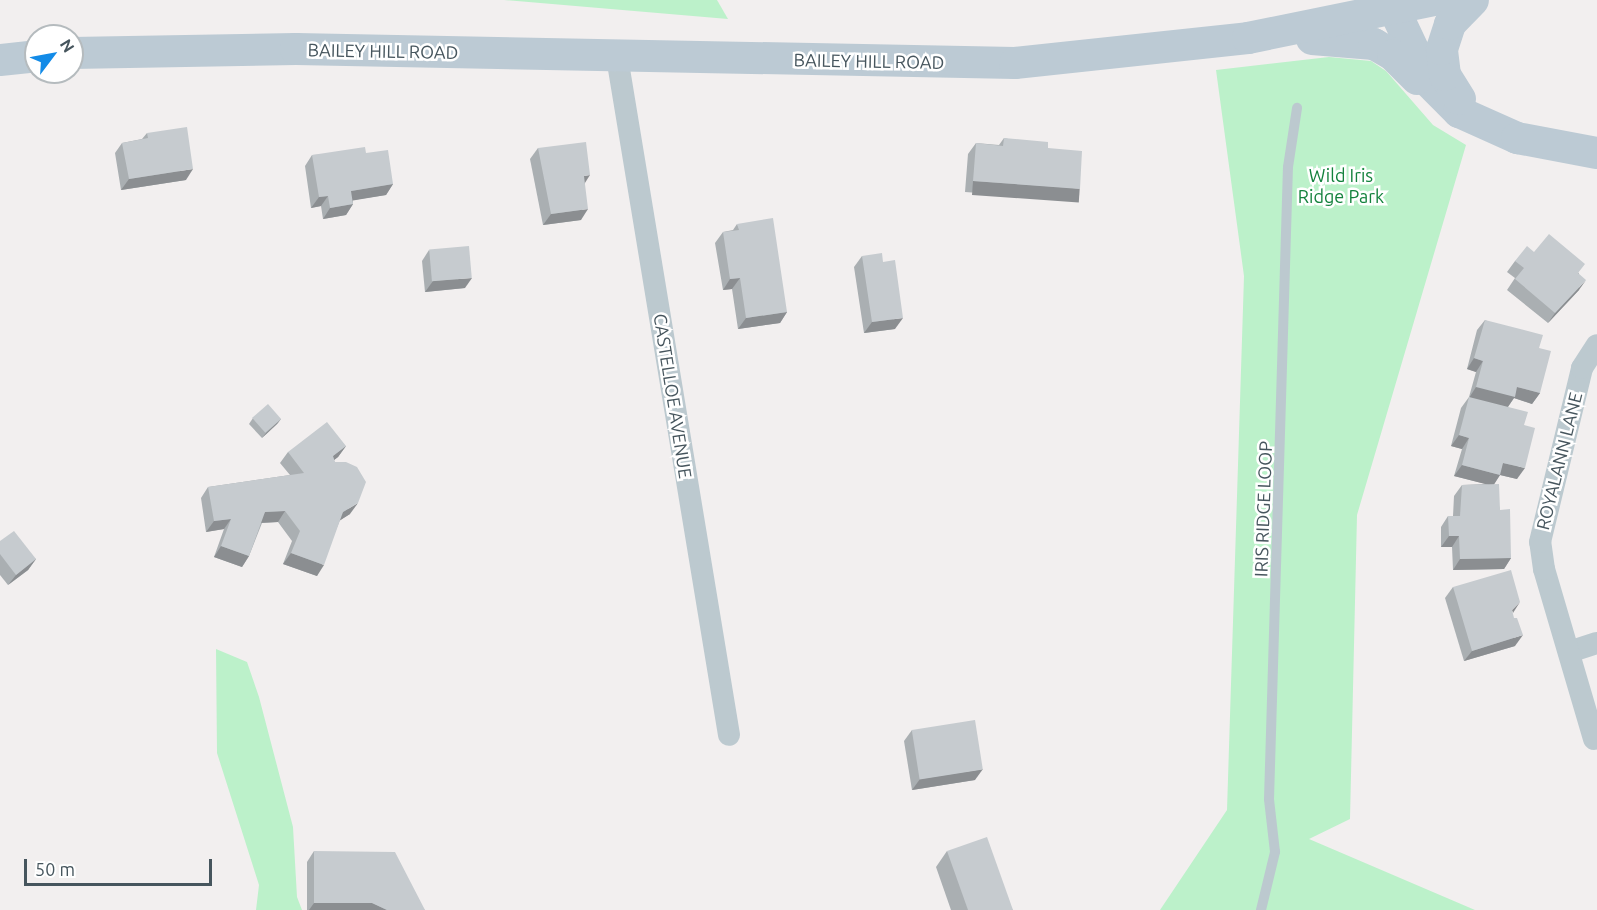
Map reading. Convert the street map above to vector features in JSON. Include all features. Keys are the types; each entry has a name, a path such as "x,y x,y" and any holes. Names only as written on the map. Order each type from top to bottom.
{"main road":[{"name":"BAILEY HILL ROAD","path":"84,53 296,49 1015,63 1248,39 1395,11 1435,0"},
{"path":"1473,0 1450,24 1442,63 1452,89 1485,126"},
{"path":"1395,11 1418,64 1447,102"},
{"path":"1248,39 1331,39 1374,44 1402,63 1428,92 1485,126 1517,138 1597,153"},
{"path":"0,60 24,57"}],"street":[{"name":"CASTELLOE AVENUE","path":"617,57 729,735"},
{"name":"ROYALANN LANE","path":"1591,344 1582,368 1540,542 1594,739"},
{"path":"1569,652 1597,643"}],"lane":[{"name":"IRIS RIDGE LOOP","path":"1261,910 1275,852 1269,800 1288,167 1297,108"}],"green space":[{"path":"504,0 717,0 728,19"},
{"name":"Wild Iris Ridge Park","path":"1329,57 1371,61 1386,71 1433,125 1466,145 1357,515 1350,819 1309,839 1475,910 1160,910 1227,810 1244,276 1216,70"},
{"path":"216,649 247,662 259,697 293,827 297,897 302,910 256,910 259,885 217,753"}],"building":[{"path":"187,127 193,169 129,179 122,143 148,138 147,133"},
{"path":"1004,138 1048,142 1048,148 1082,151 1080,189 973,181 976,143 1003,146"},
{"path":"586,142 590,175 584,176 588,209 551,214 538,148"},
{"path":"365,147 366,153 388,150 393,184 351,191 353,204 330,208 328,196 319,197 312,155"},
{"path":"773,218 787,312 746,318 740,278 730,279 723,232 739,230 737,224"},
{"path":"1549,234 1585,264 1578,273 1586,280 1555,313 1515,279 1524,268 1515,261 1527,246 1534,252"},
{"path":"469,246 472,278 432,281 429,249"},
{"path":"882,253 883,262 895,260 903,318 872,322 862,256"},
{"path":"1485,320 1543,335 1539,348 1551,351 1540,393 1517,387 1515,397 1476,387 1483,361 1474,358"},
{"path":"1469,397 1528,412 1524,425 1535,428 1525,468 1503,463 1500,475 1462,465 1469,438 1459,435"},
{"path":"268,404 281,419 265,433 252,418"},
{"path":"327,422 346,446 333,456 335,462 346,462 357,467 366,482 358,503 343,512 324,565 291,553 300,531 285,511 265,512 249,556 221,546 231,519 214,521 208,487 304,473 288,452"},
{"path":"1499,484 1500,510 1510,509 1511,558 1460,559 1459,536 1449,536 1448,516 1460,516 1462,485"},
{"path":"14,531 36,559 16,575 0,554 0,541"},
{"path":"1511,570 1520,602 1512,610 1523,635 1472,651 1453,587"},
{"path":"975,720 983,769 920,779 912,730"},
{"path":"987,837 1013,910 968,910 947,851"},
{"path":"314,851 395,852 425,910 387,910 372,903 314,903"}]}
